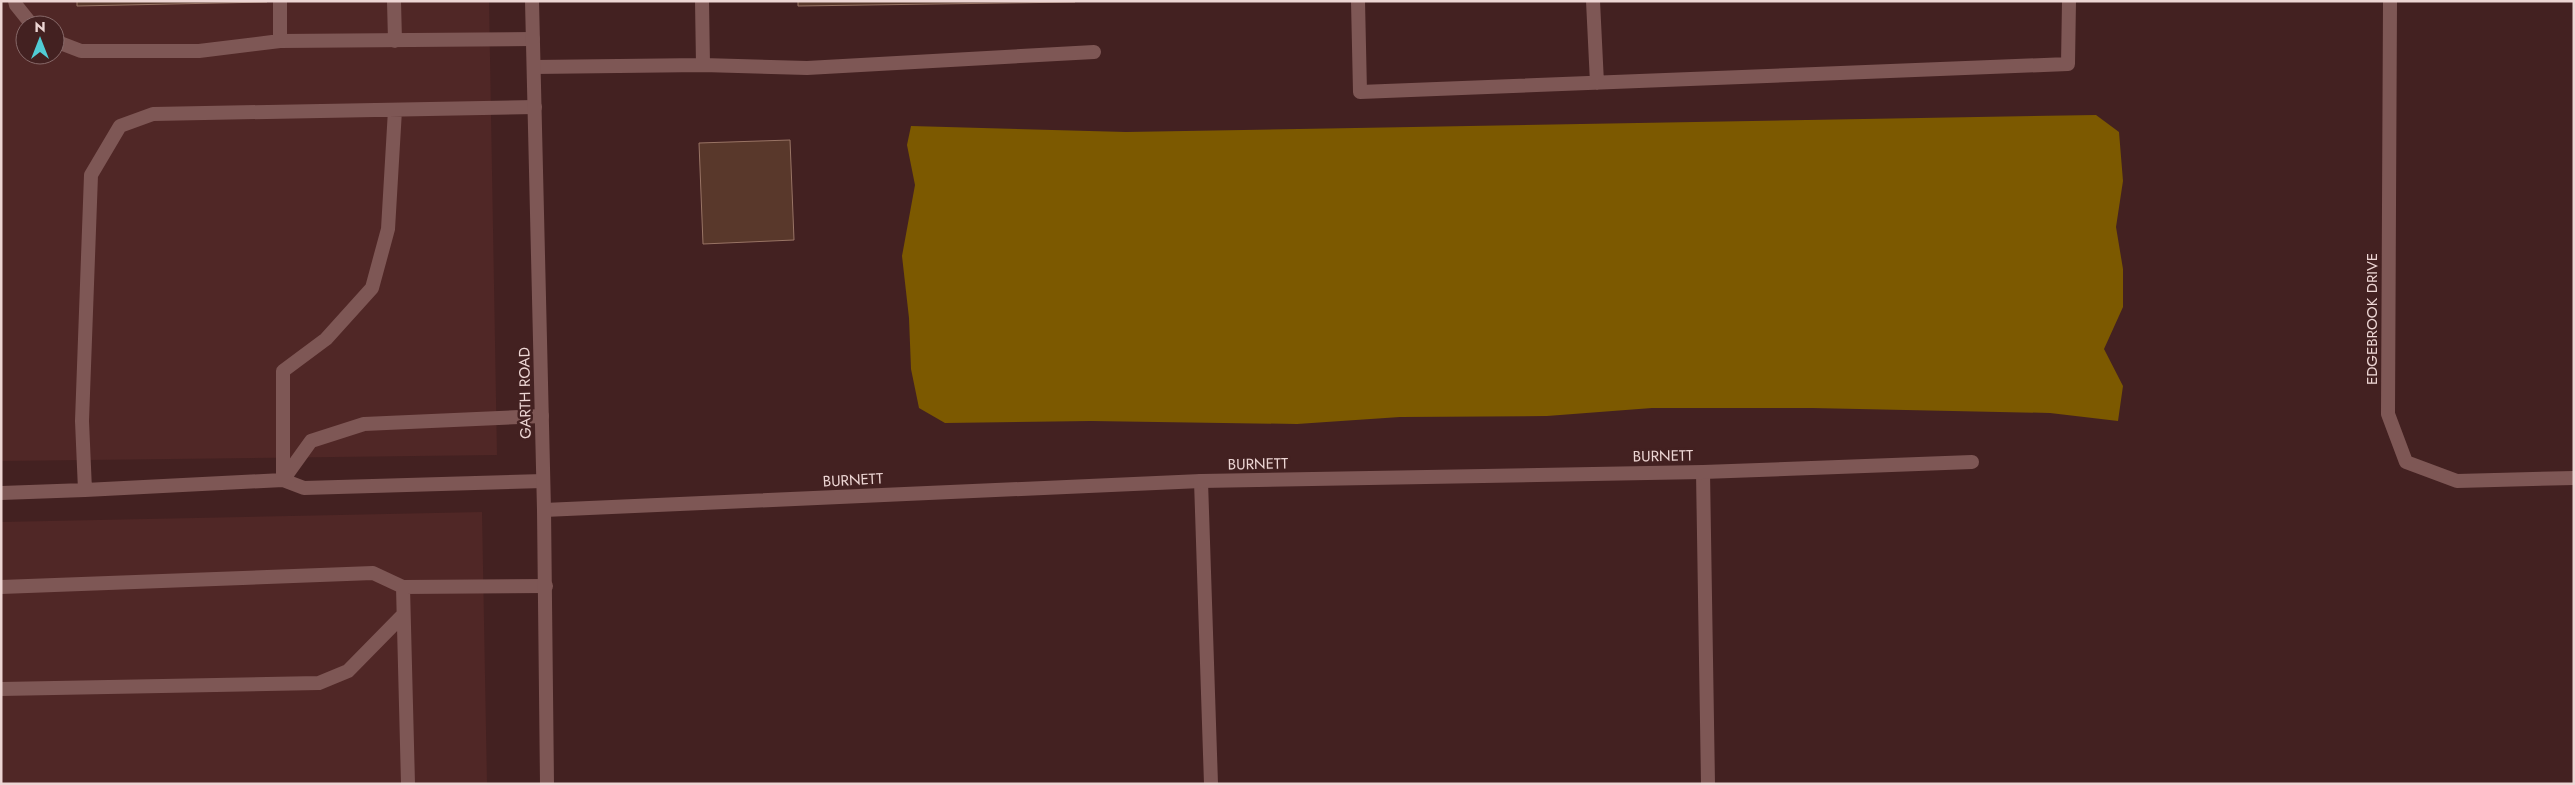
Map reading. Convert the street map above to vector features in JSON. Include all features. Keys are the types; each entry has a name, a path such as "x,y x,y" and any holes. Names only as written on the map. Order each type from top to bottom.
{"street":[{"path":"15,1 24,15"},
{"path":"280,1 280,40"},
{"path":"394,1 395,41"},
{"name":"GARTH ROAD","path":"532,1 546,586 547,784"},
{"path":"702,1 703,66"},
{"path":"1358,1 1360,92 2068,64 2069,1"},
{"path":"1594,1 1596,82"},
{"name":"EDGEBROOK DRIVE","path":"2390,1 2388,414 2406,462 2457,481 2574,478"},
{"path":"65,45 81,51 198,52 280,40 533,39"},
{"path":"534,67 703,66 807,68 1094,52"},
{"path":"85,490 82,421 91,175 120,126 153,114 535,107"},
{"path":"282,480 283,371 326,339 372,288 388,229 395,110"},
{"path":"282,480 311,441 364,424 542,416"},
{"name":"BURNETT","path":"544,510 1201,481 1703,472 1972,462"},
{"path":"1703,472 1708,784"},
{"path":"1,493 282,480 304,488 543,481"},
{"path":"1201,481 1211,784"},
{"path":"1,587 373,573 403,587 546,586"},
{"path":"403,587 408,784"},
{"path":"1,689 319,683 348,671 403,615"}],"shaded area":[{"path":"1,1 489,1 497,455 1,461"},
{"path":"2096,115 2119,132 2123,181 2116,227 2123,269 2123,307 2104,349 2123,386 2118,421 2050,413 1812,408 1652,408 1547,416 1400,417 1297,424 1091,421 945,423 919,408 911,369 909,318 902,256 915,185 907,145 911,126 1126,132"},
{"path":"482,512 487,784 1,784 1,522"}],"building":[{"path":"77,1 267,1 267,2 77,6"},
{"path":"798,1 1075,1 1075,2 798,6"},
{"path":"790,140 794,240 703,244 699,143"}]}
